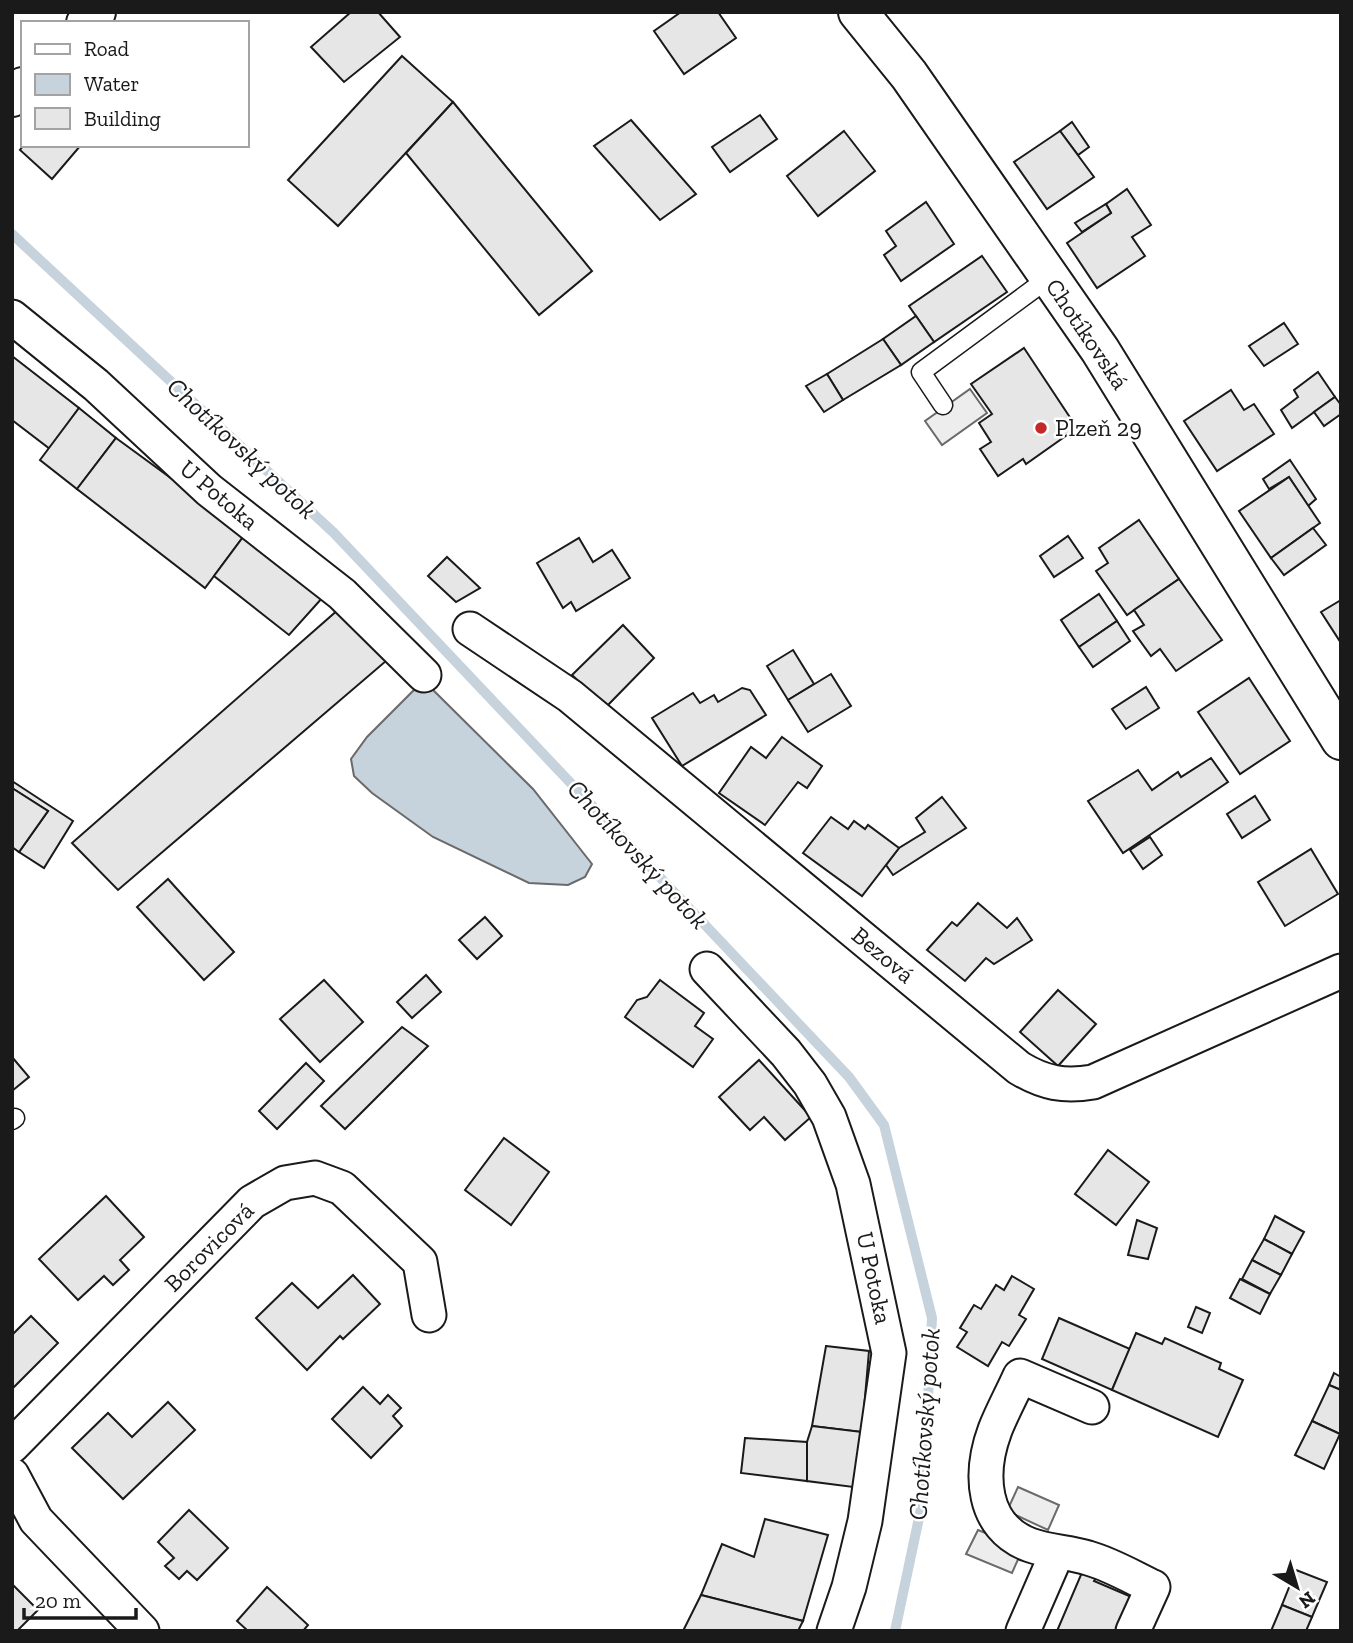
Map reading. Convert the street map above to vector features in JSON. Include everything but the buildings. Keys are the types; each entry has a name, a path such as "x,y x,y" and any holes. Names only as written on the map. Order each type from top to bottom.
{"street":[{"name":"Chotíkovská","path":"858,12 909,75 1100,350 1341,740"},
{"name":"U Potoka","path":"12,317 96,385 209,490 341,594 424,675"},
{"name":"Bezová","path":"470,629 570,696 1019,1068 1038,1079 1058,1085 1093,1082 1341,971"},
{"name":"U Potoka","path":"707,969 786,1053 810,1084 829,1117 853,1184 889,1353 865,1521 849,1587 834,1631"},
{"name":"Borovicová","path":"12,1446 252,1202 285,1183 314,1178 342,1188 420,1262 429,1315"},
{"path":"1092,1407 1020,1376 994,1431 985,1483 988,1501 996,1518 1006,1530 1027,1545 1088,1558 1153,1587 1133,1631"},
{"path":"12,1475 36,1520 142,1631"},
{"path":"1023,1631 1057,1553"}],"lane":[{"path":"943,405 921,372 1050,277"}],"shaded area":[{"path":"970,389 987,413 942,445 925,421"},
{"path":"1018,1487 1059,1505 1048,1530 1007,1511"},
{"path":"978,1530 1023,1548 1012,1573 966,1554"}],"water":[{"path":"419,685 432,689 533,789 592,864 585,877 568,885 529,883 433,837 372,793 354,776 351,759 367,737"}],"waterway":[{"name":"Chotíkovský potok","path":"12,234 334,533 849,1077 884,1125 932,1318 923,1499 895,1631"}],"place":[{"name":"Plzeň 29","path":"1041,428"}]}
